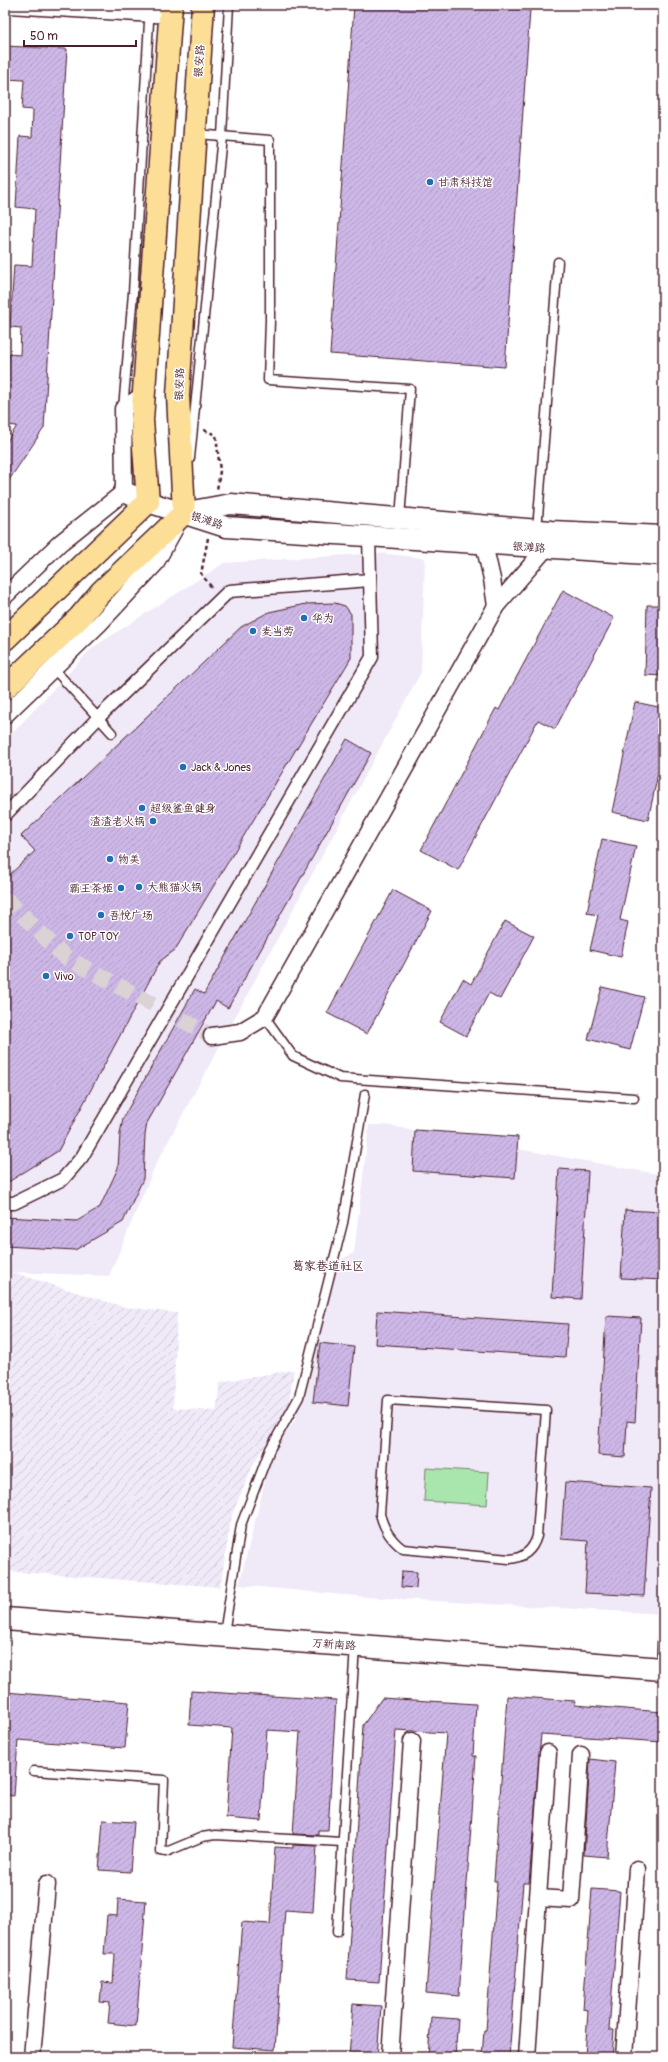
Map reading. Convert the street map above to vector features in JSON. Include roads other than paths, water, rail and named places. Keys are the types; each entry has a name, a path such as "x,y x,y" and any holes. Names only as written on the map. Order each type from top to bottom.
{"main road":[{"name":"银安路","path":"184,513 178,395 203,5"},
{"path":"5,640 148,502 142,420 160,10"},
{"path":"5,688 79,618 117,576 184,513"},
{"name":"万新南路","path":"5,1618 662,1669"}],"street":[{"path":"9,5 160,10"},
{"path":"124,492 123,409 144,394"},
{"path":"5,715 99,624 155,564 184,513 148,502 124,492"},
{"path":"5,596 60,543 124,492"},
{"name":"银滩路","path":"184,513 230,504 537,530 663,536"},
{"name":"银滩路","path":"184,513 226,527 663,555"},
{"path":"5,1202 14,1203 63,1179 82,1157 372,657 369,536"},
{"path":"484,544 492,579 496,606"},
{"path":"212,1036 240,1032 264,1017 496,606 546,548"},
{"path":"5,815 98,718 229,592 370,580"},
{"path":"390,2057 412,1741"},
{"path":"527,2057 548,1753"},
{"path":"538,1898 571,1900 581,1755"},
{"path":"624,2057 637,1869"},
{"path":"32,2057 48,1884"}],"lane":[{"path":"184,513 194,426 222,136 229,5"},
{"path":"123,409 160,10"},
{"path":"195,134 270,140 270,320 268,380 410,389 400,519"},
{"path":"537,530 558,262"},
{"path":"53,668 112,733"},
{"path":"264,1017 293,1056 340,1078 634,1098"},
{"path":"223,1636 241,1525 270,1449 299,1397 343,1223 365,1094"},
{"path":"388,1400 546,1410 536,1536 530,1550 521,1557 509,1559 402,1549 392,1540 384,1528 380,1514 388,1400"},
{"path":"662,1669 663,1624"},
{"path":"337,1932 355,1646"},
{"path":"34,1771 164,1780 161,1851 166,1852 202,1837 215,1835 342,1842"}],"tunnel":[{"path":"5,898 65,957 212,1036"}],"place":[{"name":"甘肃科技馆","path":"430,182"},
{"name":"华为","path":"304,618"},
{"name":"麦当劳","path":"253,631"},
{"name":"Jack & Jones","path":"183,767"},
{"name":"超级鲨鱼健身","path":"142,808"},
{"name":"渣渣老火锅","path":"153,821"},
{"name":"物美","path":"110,859"},
{"name":"大熊猫火锅","path":"139,887"},
{"name":"霸王茶姬","path":"121,888"},
{"name":"吾悦广场","path":"101,915"},
{"name":"TOP TOY","path":"70,936"},
{"name":"Vivo","path":"46,976"}],"district":[{"name":"葛家巷道社区","path":"328,1266"}]}
